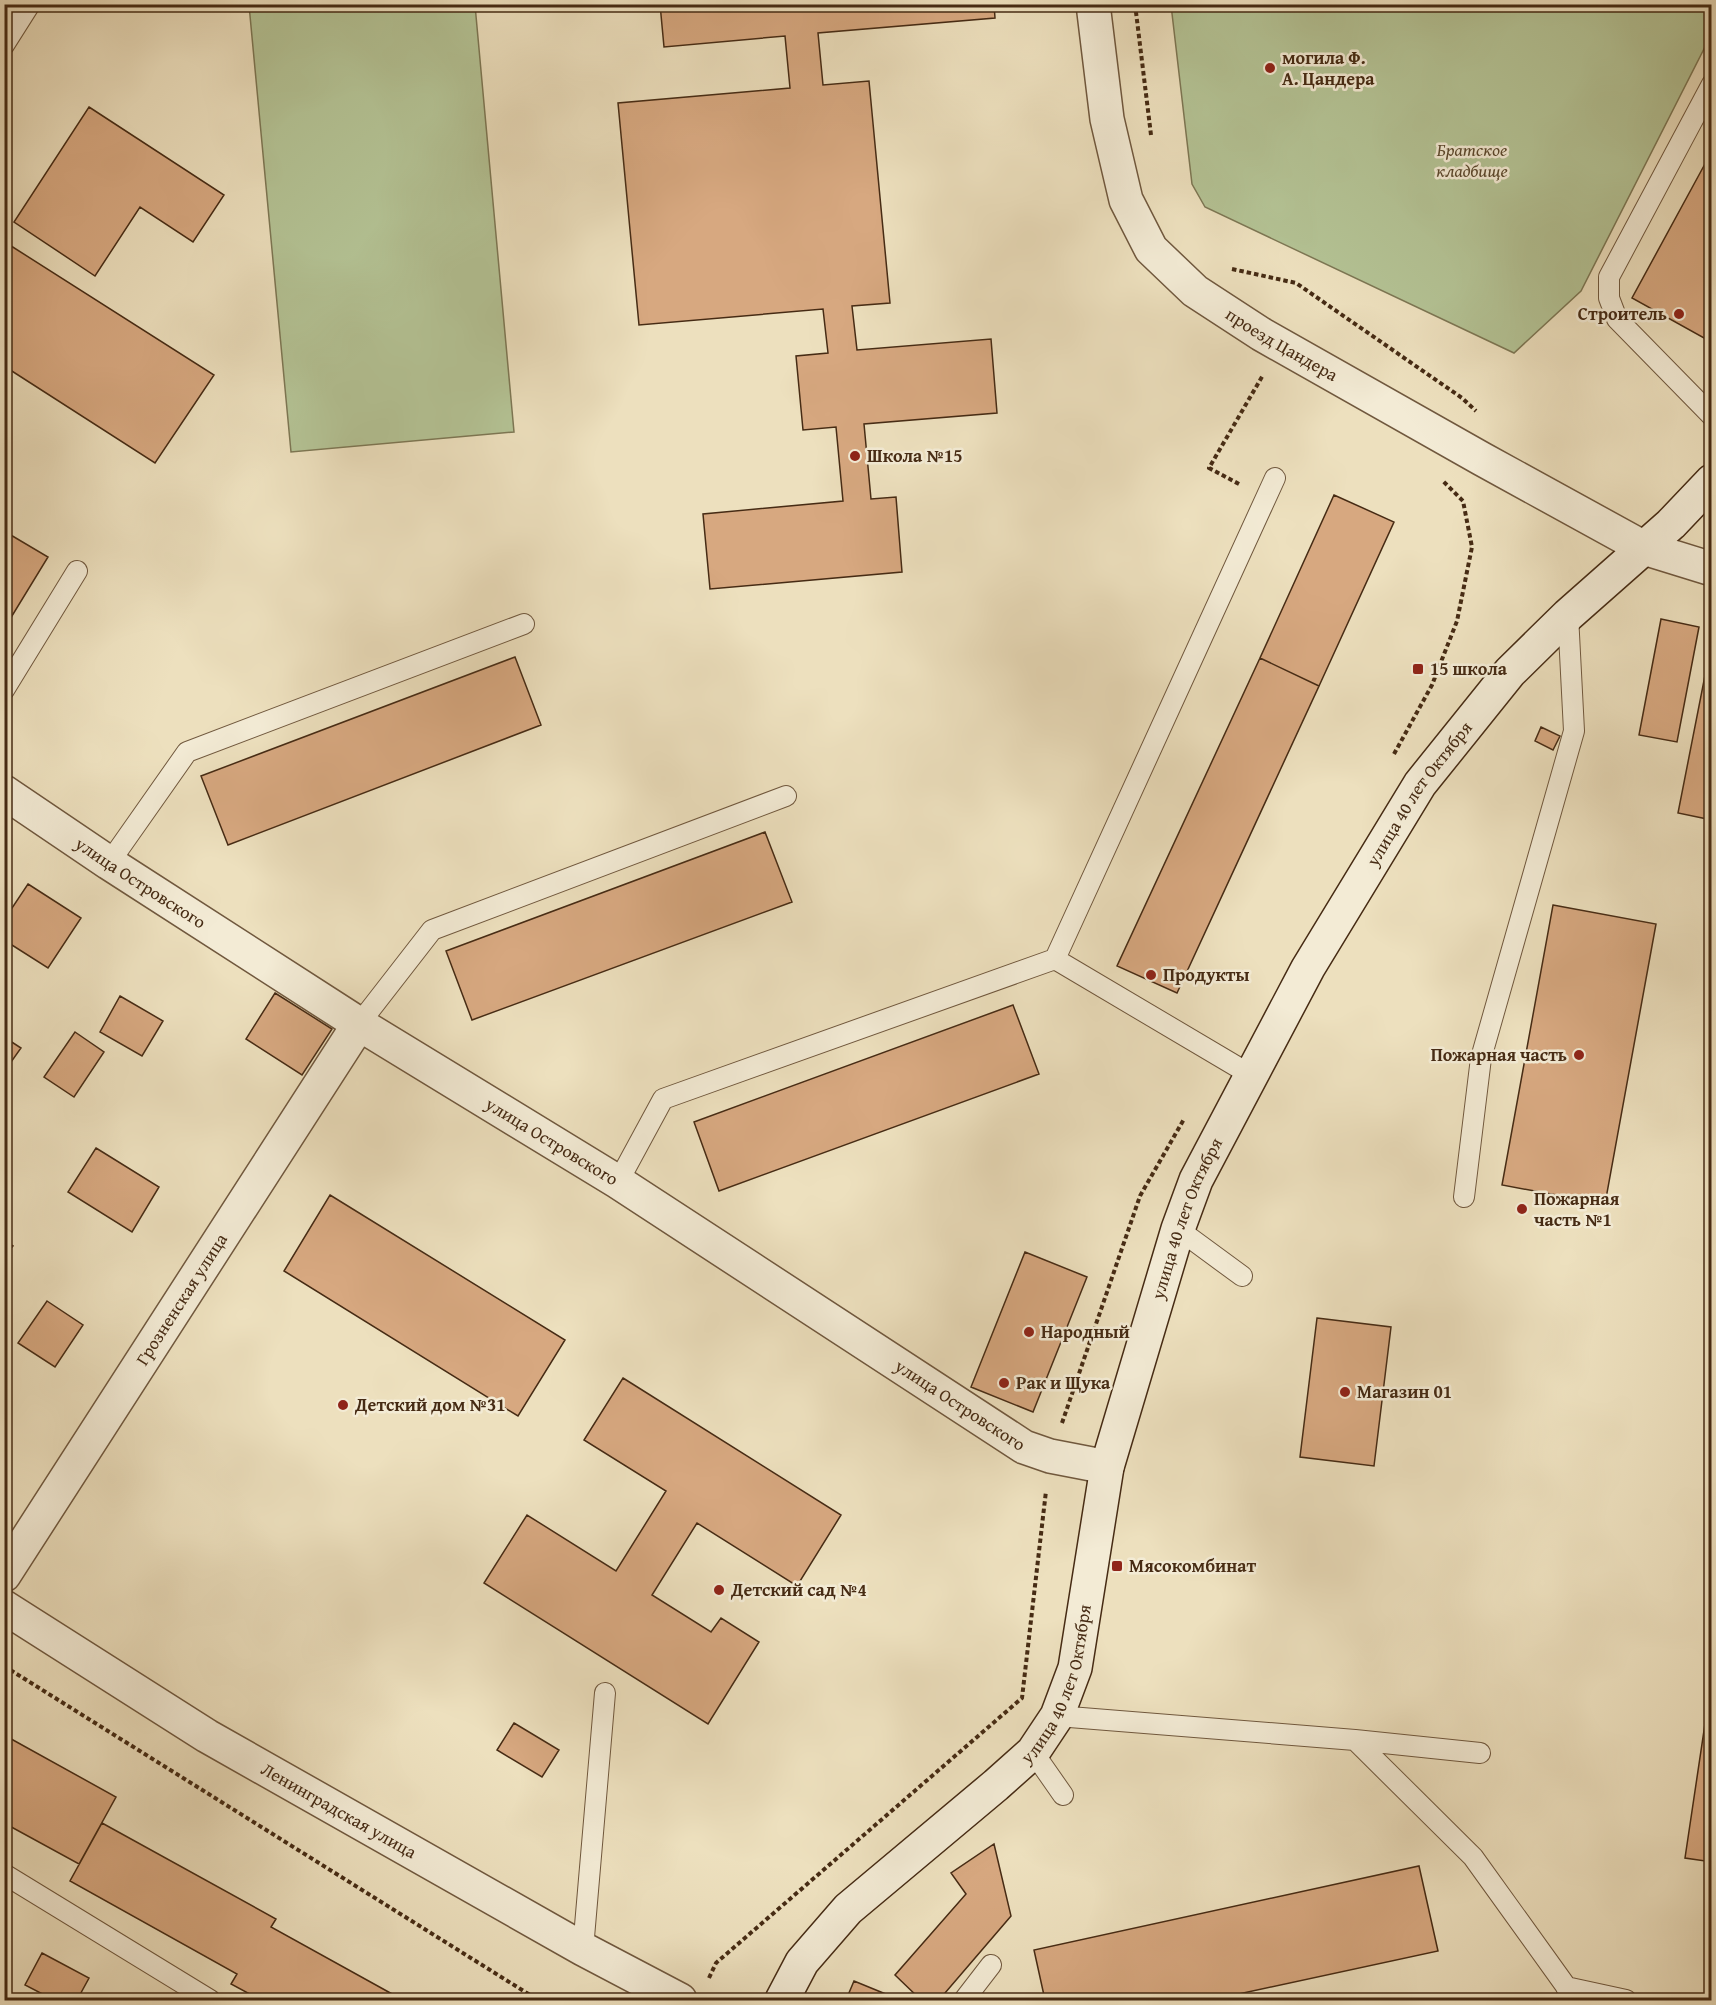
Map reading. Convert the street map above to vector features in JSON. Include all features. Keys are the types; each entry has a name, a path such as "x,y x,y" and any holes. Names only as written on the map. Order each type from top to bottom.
{"street":[{"name":"проезд Цандера","path":"1093,4 1107,119 1126,200 1151,249 1196,291 1262,334 1644,548 1712,569"},
{"name":"улица 40 лет Октября","path":"782,2001 802,1962 848,1909 1033,1752 1057,1716 1075,1668 1107,1467 1178,1229 1196,1180 1308,968 1420,784 1510,672 1568,615 1644,548 1712,481"},
{"name":"улица Островского","path":"4,792 109,863 359,1024 618,1182 1024,1447 1050,1456 1107,1467"},
{"name":"Грозненская улица","path":"4,1575 359,1024"},
{"name":"Ленинградская улица","path":"4,1607 207,1736 583,1949 680,2001"}],"lane":[{"path":"4,45 30,4"},
{"path":"1712,84 1609,277 1609,298 1617,319 1712,416"},
{"path":"618,1182 663,1099 1055,959 1275,478"},
{"path":"4,690 77,571"},
{"path":"1464,1197 1481,1058 1574,731 1568,615"},
{"path":"109,863 187,752 524,624"},
{"path":"359,1024 432,930 786,796"},
{"path":"1055,959 1251,1075"},
{"path":"1178,1229 1242,1276"},
{"path":"583,1949 605,1693"},
{"path":"1057,1716 1355,1740 1480,1753"},
{"path":"1355,1740 1473,1857 1570,1994 1626,2001"},
{"path":"1033,1752 1063,1795"},
{"path":"4,1874 210,2001"},
{"path":"964,2001 991,1965"}],"path":[{"path":"1135,4 1152,140"},
{"path":"1222,267 1296,283 1462,398 1479,415"},
{"path":"1263,374 1209,468 1267,498"},
{"path":"4,1666 538,2001"}],"green space":[{"path":"249,5 475,5 514,432 291,452"},
{"name":"Братское кладбище","path":"1171,5 1711,5 1711,35 1581,291 1514,353 1205,207 1192,184"}],"building":[{"path":"660,4 994,4 995,18 818,33 823,85 869,81 890,303 852,306 857,350 991,339 997,413 864,424 871,499 896,497 902,572 710,589 703,514 843,501 836,427 803,430 796,356 828,353 823,309 639,325 618,103 790,88 785,36 664,47"},
{"path":"89,107 224,195 193,242 140,207 95,276 14,222"},
{"path":"1712,151 1712,324 1704,338 1632,298"},
{"path":"8,244 214,375 155,463 4,366 4,249"},
{"path":"1334,495 1394,522 1319,686 1260,658"},
{"path":"4,531 48,557 4,629"},
{"path":"1661,619 1699,627 1677,742 1639,735"},
{"path":"1709,655 1712,655 1712,820 1678,813"},
{"path":"515,657 541,725 228,845 201,776"},
{"path":"1260,658 1319,686 1177,993 1117,966"},
{"path":"1541,727 1560,736 1553,750 1535,741"},
{"path":"765,832 792,902 472,1020 446,951"},
{"path":"28,884 81,918 48,968 4,940 4,920"},
{"name":"Пожарная часть","path":"1553,905 1656,924 1605,1204 1502,1185"},
{"path":"275,993 332,1029 302,1075 246,1039"},
{"path":"120,996 163,1021 142,1056 100,1032"},
{"path":"1013,1005 1039,1074 719,1191 694,1122"},
{"path":"75,1032 104,1052 74,1097 44,1077"},
{"path":"4,1037 21,1048 4,1072"},
{"path":"96,1148 159,1187 132,1232 68,1192"},
{"path":"330,1195 565,1340 518,1416 284,1271"},
{"path":"4,1240 13,1246 4,1256"},
{"name":"Народный","path":"1025,1252 1087,1277 1033,1412 971,1387"},
{"path":"47,1301 83,1325 55,1367 18,1343"},
{"name":"Магазин 01","path":"1317,1318 1391,1327 1374,1466 1300,1457"},
{"path":"623,1378 841,1515 797,1586 697,1523 652,1595 711,1632 721,1618 759,1642 708,1724 484,1583 527,1515 616,1571 666,1491 584,1440"},
{"path":"1709,1697 1712,1698 1712,1862 1685,1858"},
{"path":"514,1723 559,1750 542,1777 497,1750"},
{"path":"4,1735 116,1797 79,1864 4,1823"},
{"path":"102,1823 276,1919 271,1927 403,2000 261,2000 231,1984 237,1974 70,1881"},
{"path":"994,1844 1011,1916 939,2000 921,2000 895,1975 966,1894 951,1873"},
{"path":"1419,1866 1438,1951 1211,2000 1045,2000 1034,1950"},
{"path":"42,1953 89,1978 77,2000 54,2000 25,1985"},
{"path":"854,1981 893,1997 892,2000 846,2000"}],"place":[{"name":"могила Ф. А. Цандера","path":"1270,68"},
{"name":"Строитель","path":"1679,314"},
{"name":"Школа №15","path":"855,456"},
{"name":"15 школа","path":"1418,669"},
{"name":"Продукты","path":"1151,975"},
{"name":"Пожарная часть","path":"1579,1055"},
{"name":"Пожарная часть №1","path":"1522,1209"},
{"name":"Народный","path":"1029,1332"},
{"name":"Рак и Щука","path":"1004,1383"},
{"name":"Магазин 01","path":"1345,1392"},
{"name":"Детский дом №31","path":"343,1405"},
{"name":"Мясокомбинат","path":"1117,1566"},
{"name":"Детский сад №4","path":"719,1590"}]}
